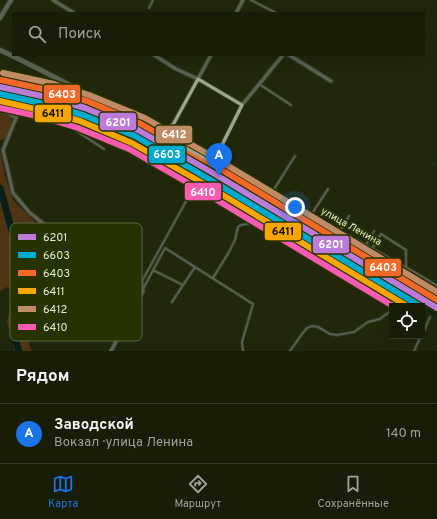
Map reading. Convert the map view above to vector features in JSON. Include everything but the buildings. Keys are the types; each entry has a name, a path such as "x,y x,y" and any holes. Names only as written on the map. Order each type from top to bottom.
{"main road":[{"name":"улица Ленина","path":"0,50 311,215 366,245 437,287"}],"street":[{"path":"0,18 11,0"},
{"path":"53,0 72,12"},
{"path":"237,12 243,0"},
{"path":"156,56 176,69 198,79 242,105"},
{"path":"162,135 174,122 211,56"},
{"path":"213,163 242,105 282,56"},
{"path":"291,56 331,81"},
{"path":"0,108 16,118 4,150 13,193 30,213 42,223"},
{"path":"111,351 116,341"}],"lane":[{"path":"149,8 153,0"},
{"path":"251,0 274,12"},
{"path":"259,84 292,105"},
{"path":"16,118 25,106 34,103 43,105 75,130 104,149"},
{"path":"271,194 295,156"},
{"path":"143,291 142,281 195,185"},
{"path":"311,215 328,189"},
{"path":"340,231 349,216"},
{"path":"213,278 235,240 238,227 253,223 322,266"},
{"path":"366,245 374,231"},
{"path":"372,249 381,234 406,250 406,268"},
{"path":"143,291 144,286 165,248 253,304 242,342 243,351"},
{"path":"172,302 195,267"},
{"path":"153,270 183,285"},
{"path":"290,351 307,328 312,326 318,327 330,334 337,335 354,332 368,322 380,319 389,312"},
{"path":"425,328 430,317"},
{"path":"414,351 420,339"}],"highlighted area":[{"path":"198,79 242,105 213,163 162,135 174,123"}],"shaded area":[{"path":"0,111 12,118 8,135 6,138 0,140"},
{"path":"0,151 6,179 13,200 34,221 34,223 10,223 10,289 7,287 0,291"},
{"path":"10,309 10,331 7,323"},
{"path":"13,341 29,341 31,351 14,351"}],"waterway":[{"path":"433,159 437,161"},
{"path":"234,182 437,303"},
{"path":"0,188 10,224"},
{"path":"270,214 378,278 437,316"},
{"path":"16,341 19,351"}],"transit line":[{"name":"6412","path":"3,73 54,84 89,95 145,118 220,161 437,292"},
{"name":"6403","path":"1,80 52,91 87,101 141,124 217,167 437,300"},
{"name":"6201","path":"0,87 51,98 85,108 138,130 213,173 437,308"},
{"name":"6603","path":"0,94 49,105 83,115 135,136 415,303"},
{"name":"6411","path":"0,101 80,121 132,143 206,185 402,303"},
{"name":"6410","path":"0,108 46,118 78,128 129,149 202,191 389,304"}],"place":[{"name":"Заводской","path":"219,176"}]}
